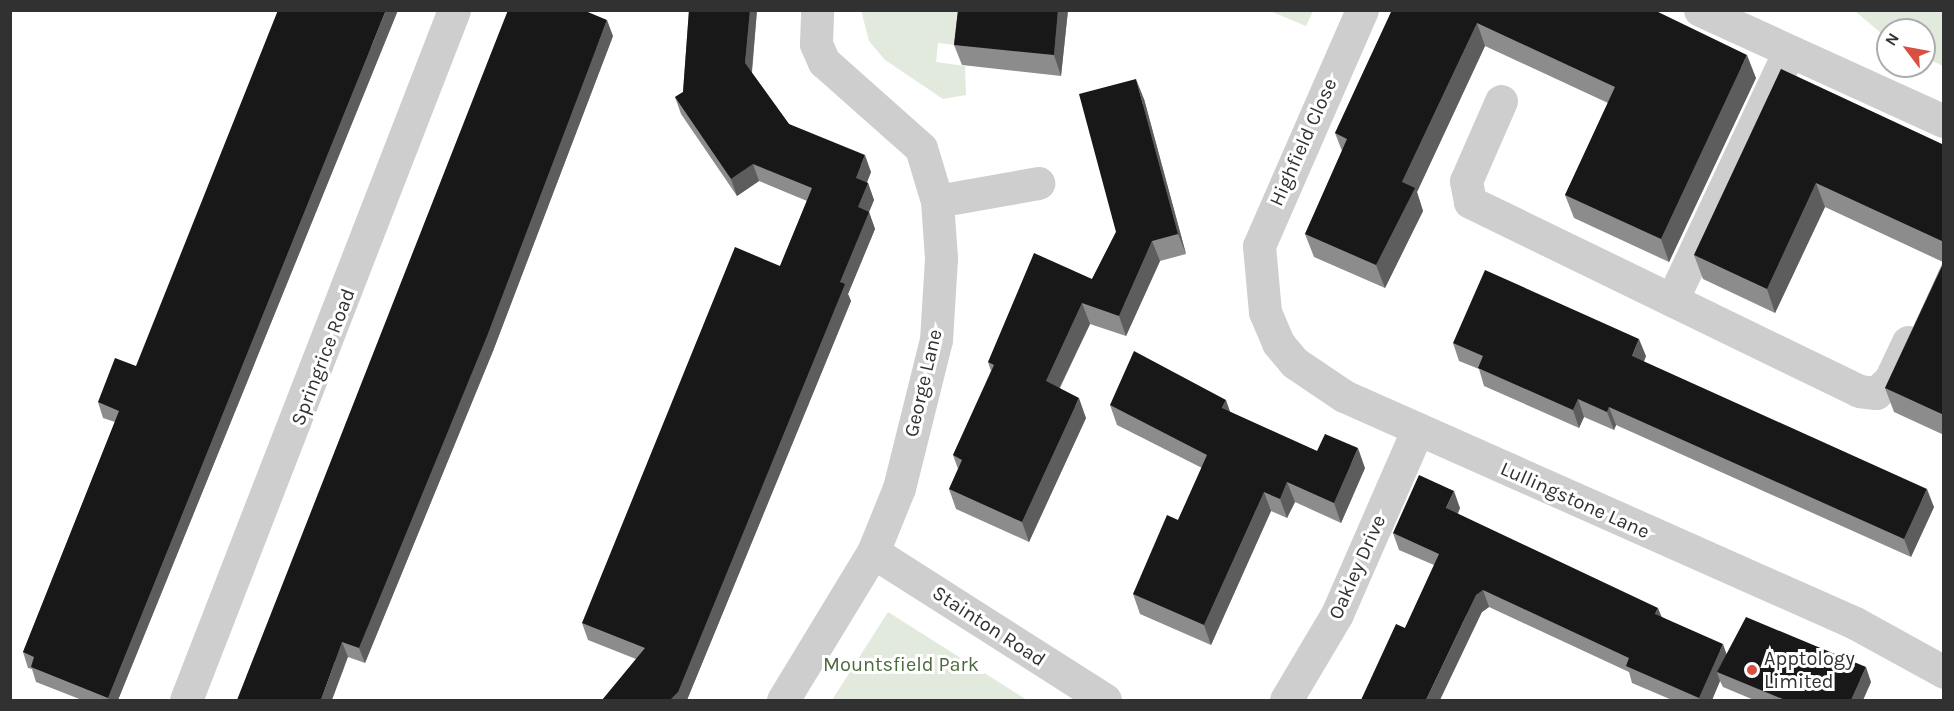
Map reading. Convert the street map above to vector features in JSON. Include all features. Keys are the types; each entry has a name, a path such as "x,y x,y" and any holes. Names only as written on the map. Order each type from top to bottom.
{"street":[{"name":"Springrice Road","path":"186,700 454,10"},
{"name":"George Lane","path":"783,700 873,552 898,488 936,340 937,201 921,148 824,62 816,44 817,10"},
{"name":"Highfield Close","path":"1258,277 1259,246 1273,209 1362,10"},
{"path":"1700,10 1788,53 1944,121"},
{"path":"1672,300 1788,53"},
{"path":"1502,101 1466,181 1470,202 1859,391 1876,393 1890,380 1919,316"},
{"path":"937,201 1038,183"},
{"name":"Lullingstone Lane","path":"1258,277 1265,312 1278,343 1295,363 1316,381 1418,429 1854,623 1942,666"},
{"name":"Oakley Drive","path":"1286,700 1337,614 1418,429"},
{"name":"Stainton Road","path":"873,552 1105,700"}],"green space":[{"path":"861,10 968,11 964,46 938,43 936,62 965,66 966,95 943,99 885,60 869,41"},
{"path":"1270,11 1313,11 1306,26"},
{"path":"1855,11 1943,11 1943,66 1936,63 1936,18 1876,18 1876,29"},
{"name":"Mountsfield Park","path":"888,612 1027,700 832,700"}],"building":[{"path":"278,10 386,10 108,698 31,667 34,657 23,652 119,411 98,402 115,358 136,366"},
{"path":"508,10 583,10 607,20 487,336 359,648 342,642 321,700 237,700"},
{"path":"689,10 750,10 745,63 789,124 865,155 856,178 868,183 858,207 869,212 840,282 845,284 678,692 670,700 602,700 645,648 582,623 735,247 780,266 812,188 753,164 731,179 675,97 683,92"},
{"path":"958,10 1058,10 1054,55 954,45"},
{"path":"1392,10 1654,10 1747,55 1661,239 1565,195 1615,87 1477,23 1402,182 1415,188 1376,265 1305,234 1347,139 1335,133"},
{"path":"1781,69 1944,145 1944,242 1816,183 1767,289 1694,255"},
{"path":"1136,79 1178,234 1152,241 1119,316 1082,303 1046,381 1079,398 1022,522 949,489 962,460 953,455 994,365 988,362 1034,253 1092,279 1116,232 1079,94"},
{"path":"1944,262 1944,415 1885,388"},
{"path":"1485,270 1639,339 1632,356 1927,489 1904,539 1609,407 1607,412 1578,399 1573,410 1478,368 1483,356 1453,343"},
{"path":"1134,351 1226,400 1222,408 1317,451 1325,434 1358,448 1334,503 1287,482 1280,499 1264,492 1204,625 1133,594 1167,515 1178,520 1207,455 1110,405"},
{"path":"1419,475 1454,491 1446,508 1658,608 1655,614 1723,644 1699,698 1626,666 1629,658 1483,590 1476,595 1426,700 1361,700 1396,624 1405,628 1439,554 1393,533"},
{"path":"1746,617 1866,667 1851,700 1785,700 1717,672"}],"place":[{"name":"Apptology Limited","path":"1752,670"}]}
